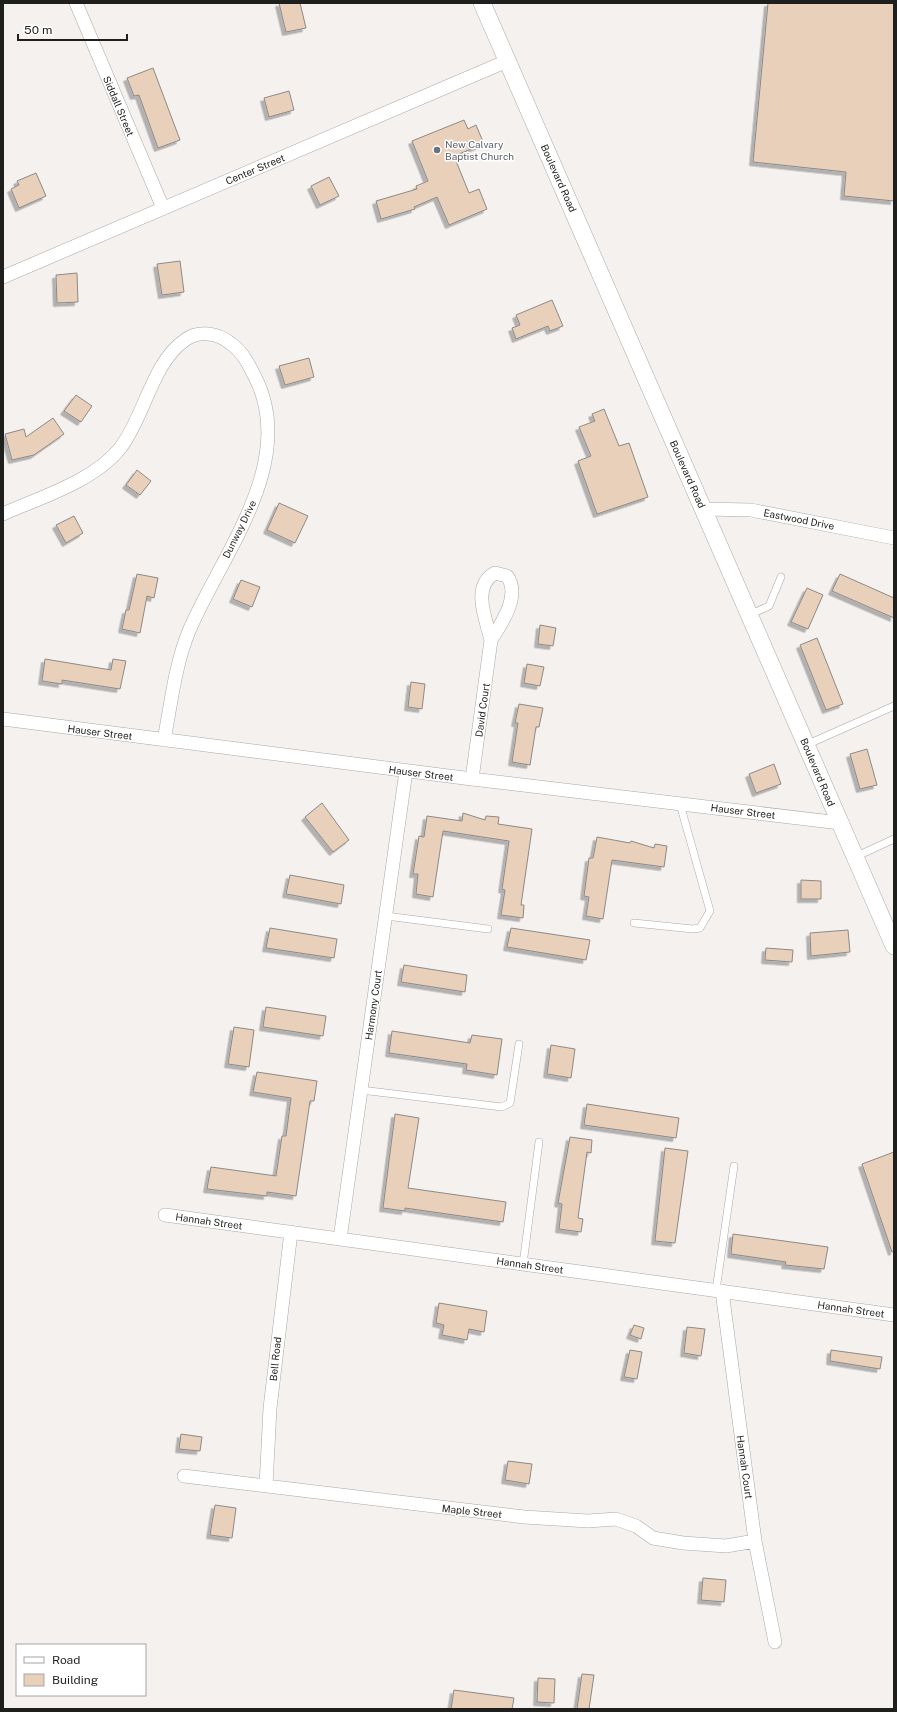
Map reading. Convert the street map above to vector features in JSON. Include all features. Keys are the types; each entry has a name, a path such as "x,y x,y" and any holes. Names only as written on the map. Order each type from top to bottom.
{"street":[{"name":"Siddall Street","path":"76,3 163,208"},
{"name":"Boulevard Road","path":"482,3 894,946"},
{"name":"Center Street","path":"3,277 507,61"},
{"name":"Dunway Drive","path":"3,514 84,478 108,461 121,448 132,430 156,377 169,354 185,340 201,334 217,336 232,344 244,358 262,394 267,419 267,446 264,468 247,517 211,584 189,632 178,669 164,740"},
{"name":"Eastwood Drive","path":"703,509 750,510 894,538"},
{"name":"David Court","path":"472,779 491,640"},
{"name":"Hauser Street","path":"3,719 406,771 840,823"},
{"name":"Harmony Court","path":"340,1239 406,771"},
{"name":"Hannah Street","path":"165,1215 894,1315"},
{"name":"Bell Road","path":"266,1486 270,1400 291,1232"},
{"name":"Hannah Court","path":"719,1291 755,1541 775,1642"},
{"name":"Maple Street","path":"184,1476 524,1517 588,1521 616,1519 636,1526 653,1538 683,1543 726,1546 755,1541"}],"lane":[{"path":"749,615 769,606 781,577"},
{"path":"806,745 894,706"},
{"path":"634,923 693,929 700,928 710,912 680,804"},
{"path":"855,857 894,839"},
{"path":"386,916 488,929"},
{"path":"361,1090 502,1107 510,1103 519,1044"},
{"path":"523,1264 539,1142"},
{"path":"719,1291 734,1166"}],"building":[{"path":"279,3 300,3 306,28 286,32"},
{"path":"768,3 894,3 894,201 844,196 846,172 753,162"},
{"path":"153,68 180,140 158,148 139,95 134,96 127,78"},
{"path":"289,91 294,110 269,117 264,98"},
{"path":"464,120 468,129 476,125 484,144 454,156 469,193 479,189 487,209 449,225 437,197 414,207 415,209 381,219 376,201 417,189 416,186 428,181 412,141"},
{"path":"36,173 46,196 19,208 11,189 19,185 17,181"},
{"path":"329,177 339,196 320,205 311,186"},
{"path":"180,261 184,292 162,295 157,264"},
{"path":"77,273 78,302 57,303 56,275"},
{"path":"552,300 563,326 550,331 548,326 516,339 512,328 520,325 516,315"},
{"path":"309,358 314,377 285,385 279,366"},
{"path":"76,395 92,406 81,422 64,411"},
{"path":"604,409 619,446 629,443 648,497 597,514 578,461 591,456 579,427 595,421 592,414"},
{"path":"53,418 64,434 34,455 12,460 5,434 24,429 26,437"},
{"path":"137,470 151,481 140,495 126,485"},
{"path":"279,503 308,516 295,543 267,530"},
{"path":"74,516 83,533 66,543 56,525"},
{"path":"137,574 158,578 154,598 147,596 140,633 122,629 126,610 129,610"},
{"path":"840,574 894,598 894,618 832,591"},
{"path":"241,580 260,587 252,607 233,599"},
{"path":"807,588 823,595 808,629 791,622"},
{"path":"540,625 556,628 553,646 538,644"},
{"path":"817,638 843,704 826,710 800,645"},
{"path":"45,659 111,670 113,659 126,661 120,689 62,680 62,684 42,681"},
{"path":"527,664 544,667 540,686 524,683"},
{"path":"411,682 425,684 422,709 408,707"},
{"path":"519,704 543,708 539,727 536,727 530,765 512,762 518,723 515,723"},
{"path":"867,749 877,785 860,789 850,754"},
{"path":"774,764 781,784 756,793 749,774"},
{"path":"322,803 349,840 333,852 305,817"},
{"path":"463,813 485,820 486,816 499,817 498,824 532,829 521,905 524,905 523,918 501,915 505,890 502,889 509,841 443,831 433,897 416,894 418,874 413,874 419,836 424,837 427,816 462,821"},
{"path":"597,837 630,843 631,841 654,848 655,844 667,846 664,867 612,860 603,919 586,916 589,897 584,896 589,858 593,858"},
{"path":"290,875 344,885 341,904 286,894"},
{"path":"801,880 821,881 821,899 801,899"},
{"path":"270,928 337,939 334,958 266,948"},
{"path":"511,928 590,940 586,960 507,947"},
{"path":"848,930 850,952 811,956 810,933"},
{"path":"766,948 793,950 792,962 765,960"},
{"path":"404,965 467,975 465,992 401,982"},
{"path":"266,1007 326,1016 323,1036 263,1027"},
{"path":"234,1027 254,1030 249,1067 228,1064"},
{"path":"392,1031 470,1043 472,1035 502,1039 497,1075 466,1070 467,1064 389,1053"},
{"path":"551,1045 575,1049 571,1078 547,1074"},
{"path":"257,1072 317,1081 314,1101 310,1101 296,1196 267,1192 267,1196 207,1189 211,1167 276,1176 282,1136 286,1136 291,1098 253,1092"},
{"path":"587,1104 679,1118 676,1138 584,1125"},
{"path":"395,1114 419,1118 408,1188 506,1202 503,1222 405,1208 405,1211 383,1208"},
{"path":"570,1137 592,1140 591,1153 587,1152 578,1218 583,1219 581,1232 559,1229 562,1204 558,1203"},
{"path":"665,1148 688,1151 675,1243 655,1241"},
{"path":"894,1152 894,1251 892,1252 862,1164"},
{"path":"733,1234 828,1247 824,1269 785,1265 786,1262 731,1254"},
{"path":"439,1303 487,1311 484,1332 469,1329 467,1340 442,1335 444,1325 436,1323"},
{"path":"634,1325 644,1328 641,1339 630,1335"},
{"path":"687,1327 705,1329 701,1356 684,1353"},
{"path":"630,1350 642,1352 637,1379 624,1377"},
{"path":"831,1350 882,1357 880,1369 830,1361"},
{"path":"181,1434 202,1437 200,1451 179,1449"},
{"path":"508,1461 532,1464 529,1484 505,1480"},
{"path":"215,1505 236,1508 232,1538 210,1535"},
{"path":"703,1578 726,1580 724,1602 701,1600"},
{"path":"582,1674 594,1675 589,1709 577,1709"},
{"path":"538,1678 555,1679 554,1703 537,1702"},
{"path":"454,1690 514,1698 512,1709 451,1709"}],"place":[{"name":"New Calvary Baptist Church","path":"437,150"}]}
